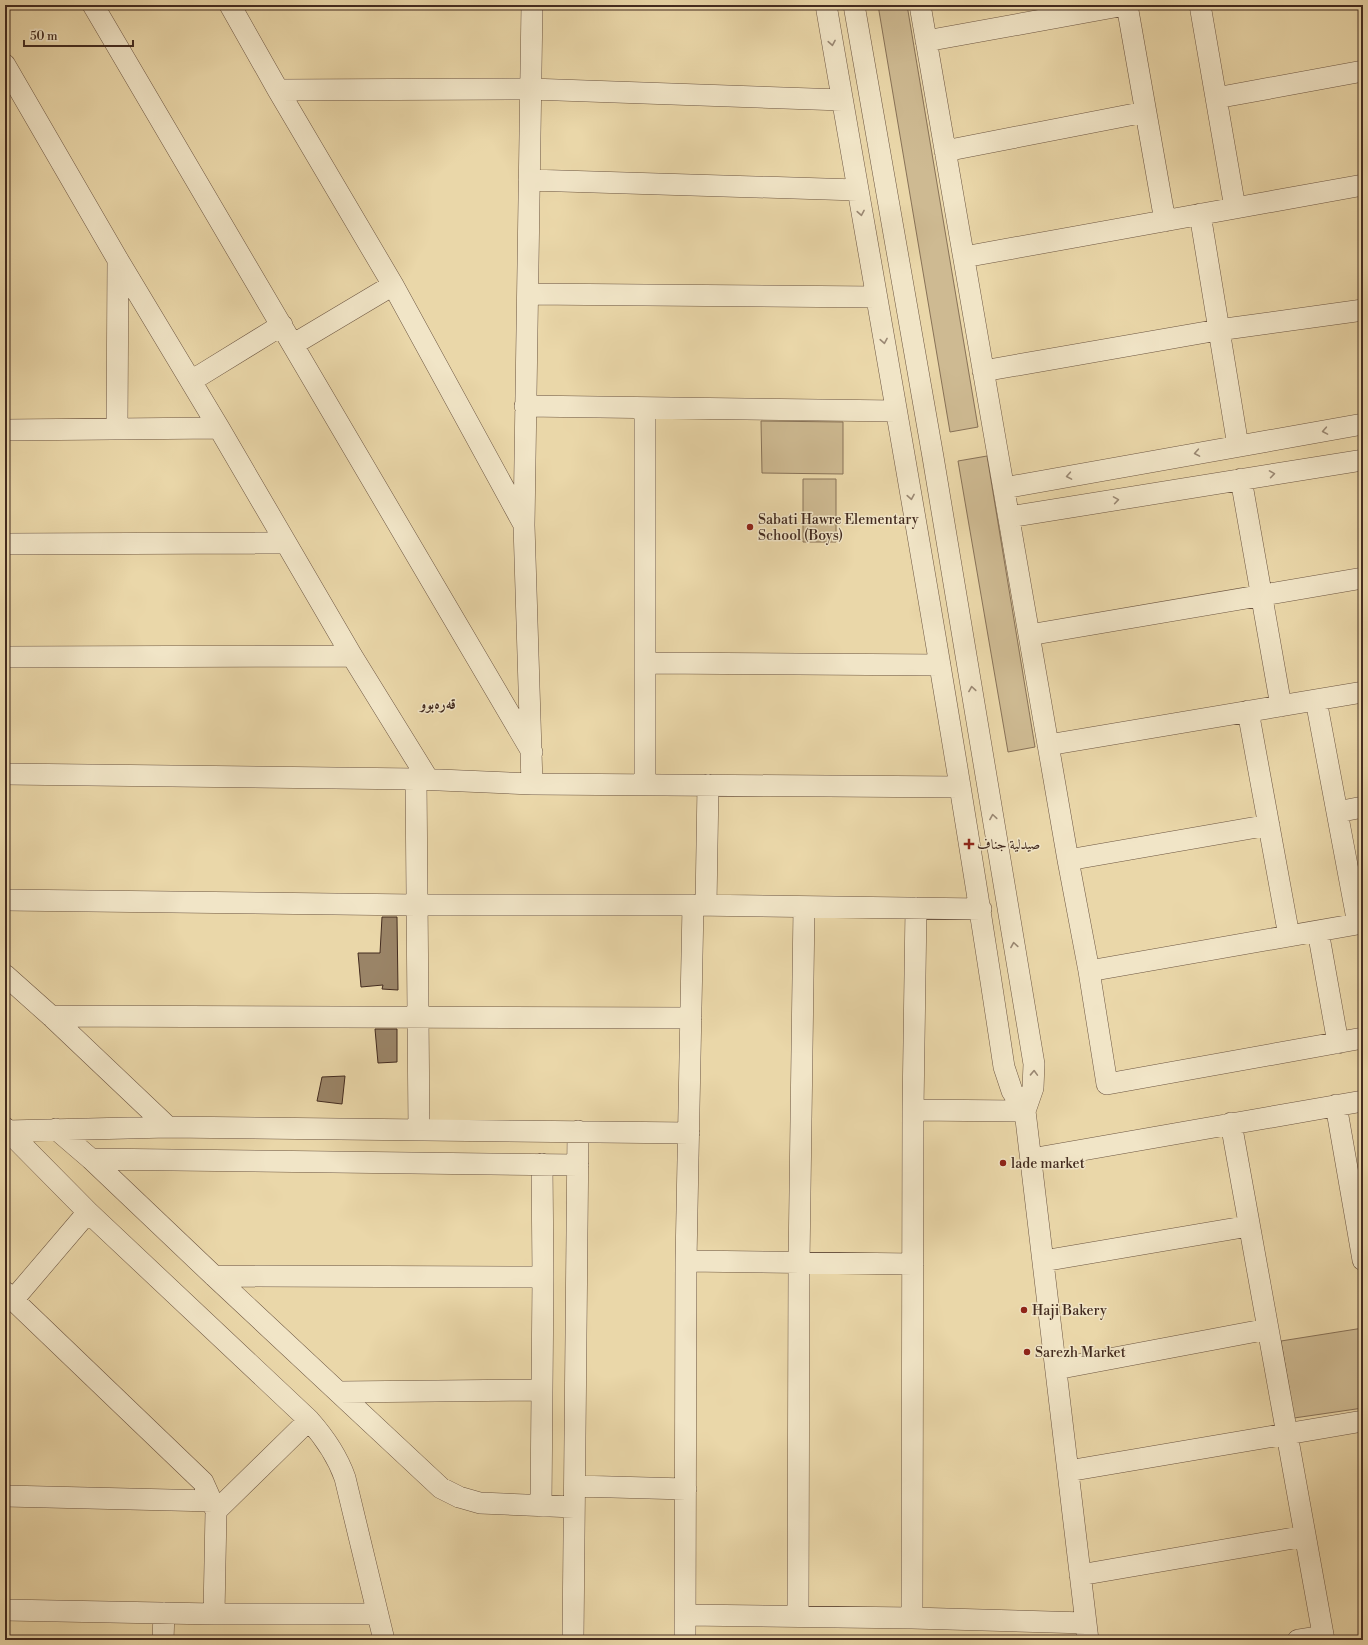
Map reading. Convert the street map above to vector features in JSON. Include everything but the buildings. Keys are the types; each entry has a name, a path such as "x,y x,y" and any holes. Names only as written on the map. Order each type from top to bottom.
{"street":[{"path":"93,5 294,344 532,752"},
{"path":"230,5 392,285 524,525"},
{"path":"532,5 524,525 532,784"},
{"path":"686,1615 912,1618 1087,1632 1025,1111 1012,1091 1004,1067 940,665 826,5"},
{"path":"854,5 933,457 1034,1064 1033,1088 1025,1111"},
{"path":"920,5 1048,746 1089,971 1107,1084 1363,1038"},
{"path":"926,41 1126,5 1165,221"},
{"path":"1200,5 1236,208"},
{"path":"5,65 118,260 192,381 422,779 416,905 419,1130"},
{"path":"1216,98 1363,71"},
{"path":"278,90 530,89 842,100"},
{"path":"945,151 1145,112"},
{"path":"529,180 858,190"},
{"path":"964,258 1363,185"},
{"path":"1200,214 1238,446"},
{"path":"118,260 118,428"},
{"path":"294,344 392,285"},
{"path":"528,294 876,297"},
{"path":"983,371 1218,330 1363,310"},
{"path":"192,381 282,325"},
{"path":"526,406 896,411"},
{"path":"645,408 645,784"},
{"path":"1004,488 1363,424"},
{"path":"5,430 219,428"},
{"path":"905,463 933,457"},
{"path":"1008,517 1363,460"},
{"path":"1241,479 1282,706"},
{"path":"5,544 286,543"},
{"path":"1029,635 1363,578"},
{"path":"5,657 352,656"},
{"path":"646,663 940,665"},
{"path":"1048,746 1363,692"},
{"path":"1089,971 1360,924 1316,700"},
{"path":"1248,712 1289,936"},
{"path":"5,774 422,779 532,784 960,787"},
{"path":"685,1640 686,1261 691,1018 708,785"},
{"path":"1337,812 1363,807"},
{"path":"1068,860 1269,825"},
{"path":"5,900 416,905 699,905 804,908 980,909"},
{"path":"798,1616 799,1263 804,908"},
{"path":"912,1618 913,1110 916,908"},
{"path":"1318,931 1338,1043"},
{"path":"5,975 168,1126"},
{"path":"51,1016 691,1018"},
{"path":"1031,1159 1363,1101"},
{"path":"1336,1105 1363,1260"},
{"path":"913,1110 1025,1111"},
{"path":"1231,1124 1324,1638 1298,1640"},
{"path":"6,1130 168,1126 689,1133"},
{"path":"56,1129 92,1159 214,1276 432,1480 459,1498 480,1503 574,1507"},
{"path":"6,1130 88,1212 309,1420 330,1446 345,1478 384,1640"},
{"path":"573,1640 578,1131"},
{"path":"92,1159 578,1165"},
{"path":"541,1506 543,1277 542,1164"},
{"path":"88,1212 9,1296 203,1482 215,1506 214,1614"},
{"path":"1043,1261 1250,1226"},
{"path":"686,1261 913,1264"},
{"path":"214,1276 543,1277"},
{"path":"1056,1368 1268,1329"},
{"path":"339,1392 542,1390"},
{"path":"5,1496 215,1506 309,1420"},
{"path":"1068,1471 1363,1421"},
{"path":"575,1486 686,1489"},
{"path":"1080,1575 1305,1536"},
{"path":"5,1610 214,1614 377,1614"},
{"path":"163,1640 164,1613"}],"shaded area":[{"path":"878,5 907,5 978,427 950,432"},
{"path":"761,421 843,422 843,474 762,473"},
{"path":"987,456 1035,747 1008,752 958,461"},
{"path":"803,479 836,479 836,542 803,542"},
{"path":"1363,1328 1363,1408 1294,1418 1281,1341"}],"place":[{"name":"Sabati Hawre Elementary School (Boys)","path":"750,527"},
{"name":"صيدلية جناف","path":"969,844"},
{"name":"lade market","path":"1003,1163"},
{"name":"Haji Bakery","path":"1024,1310"},
{"name":"Sarezh Market","path":"1027,1352"}],"district":[{"name":"قەرەبوو","path":"438,704"}]}
